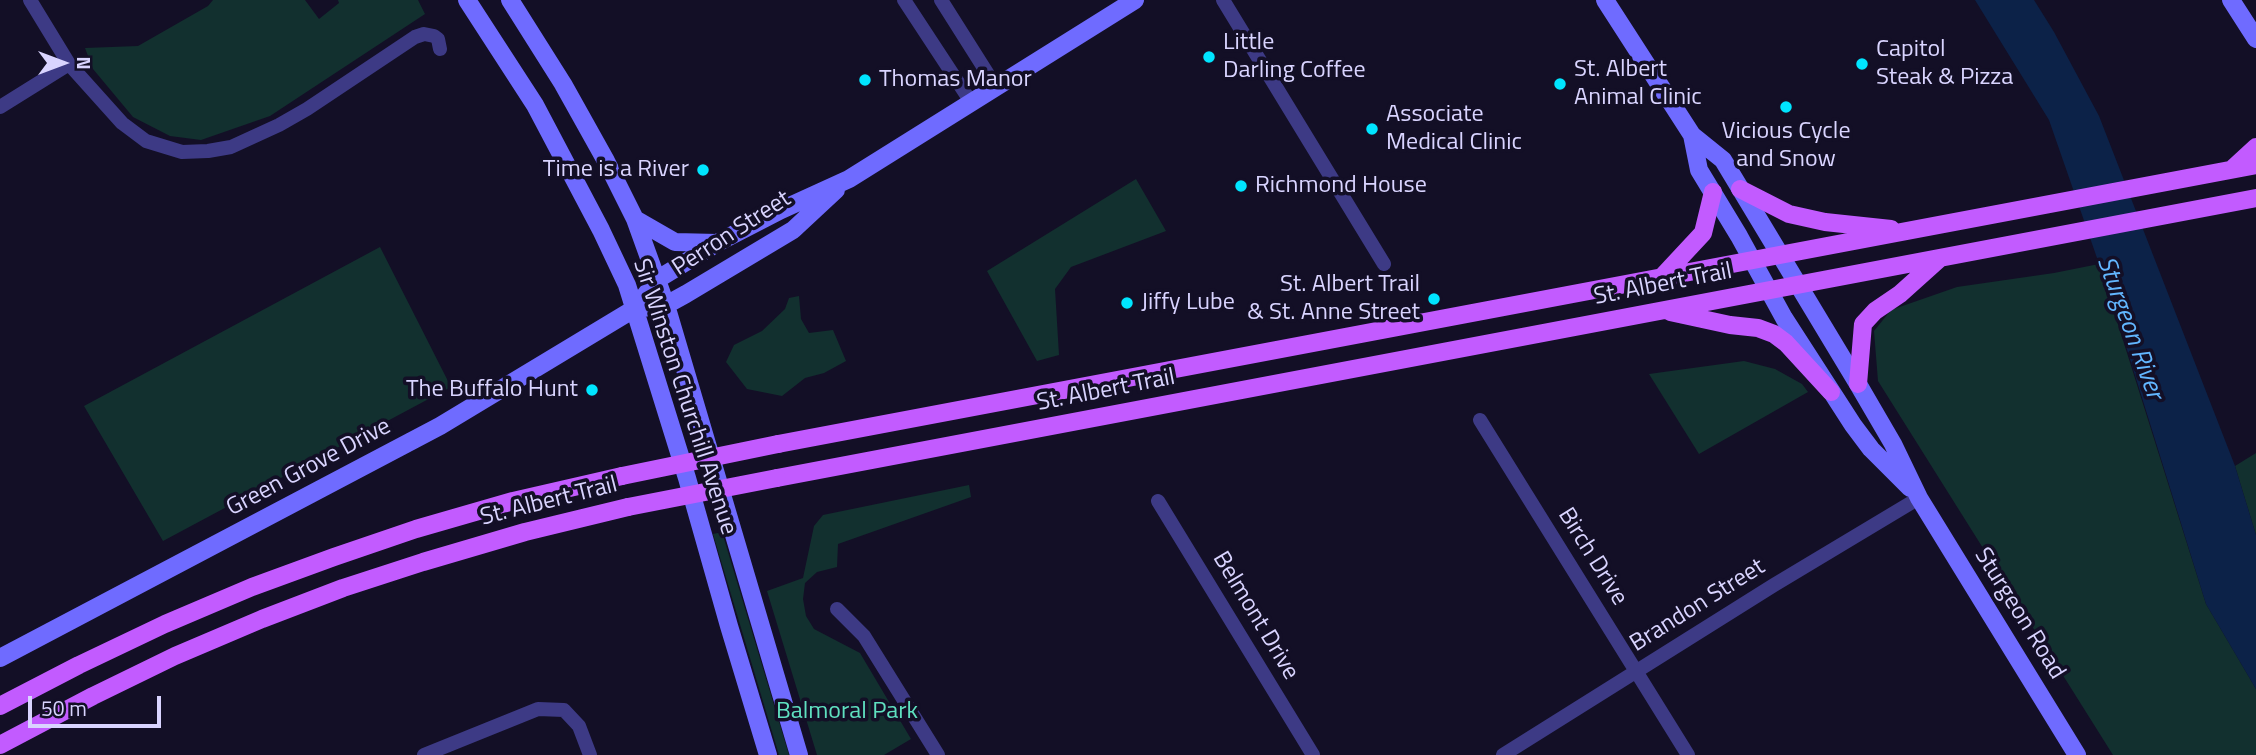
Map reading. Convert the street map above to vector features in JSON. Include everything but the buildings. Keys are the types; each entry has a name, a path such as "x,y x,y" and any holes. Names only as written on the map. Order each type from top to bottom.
{"main road":[{"name":"Sir Winston Churchill Avenue","path":"467,0 535,105 627,285 768,755"},
{"name":"Sir Winston Churchill Avenue","path":"510,0 606,161 635,219 658,279 799,755"},
{"name":"Perron Street","path":"634,309 658,279 717,243 849,178 1135,0"},
{"path":"1605,0 1692,135"},
{"path":"2231,0 2256,39"},
{"name":"Sturgeon Road","path":"1692,135 1723,160 1893,444 1919,498 2077,755"},
{"name":"Sturgeon Road","path":"1692,135 1699,170 1784,317 1871,449 1919,498"},
{"path":"2231,170 2256,146"},
{"name":"St. Albert Trail","path":"0,706 164,624 252,587 416,529 501,505 622,476 778,444 2256,165"},
{"name":"Perron Street","path":"634,309 666,305 793,230 849,178"},
{"path":"1740,189 1789,214 1825,222 1909,230"},
{"path":"1661,277 1703,233 1713,192"},
{"name":"St. Albert Trail","path":"0,745 175,656 343,588 526,532 628,507 2256,198"},
{"path":"635,219 675,242 717,243"},
{"path":"1858,384 1863,324 1940,257"},
{"name":"Green Grove Drive","path":"0,658 440,426 634,309"},
{"path":"1663,310 1730,325 1758,328 1774,334 1786,343 1831,392"}],"street":[{"path":"30,0 69,64 122,123 139,137 168,149 195,152 231,147 293,118 415,37 424,34 435,36 440,49"},
{"path":"904,0 971,102"},
{"path":"941,0 996,87"},
{"path":"1223,0 1384,264"},
{"path":"0,107 69,64"},
{"name":"Birch Drive","path":"1480,420 1688,755"},
{"name":"Brandon Street","path":"1503,755 1919,498"},
{"name":"Belmont Drive","path":"1158,501 1313,755"},
{"path":"837,609 864,636 938,755"},
{"path":"424,755 538,709 564,710 579,726 590,755"}],"green space":[{"path":"213,0 305,0 319,19 339,3 338,0 418,0 425,14 270,116 201,140 170,136 133,117 93,69 85,48 138,46 208,6"},
{"path":"1136,179 1166,231 1071,267 1055,289 1059,355 1037,361 987,271"},
{"path":"380,247 451,387 163,541 84,406"},
{"path":"2099,264 2206,604 2256,689 2256,755 2113,755 1878,381 1874,331 1891,310 1957,287"},
{"path":"799,296 801,319 809,333 833,330 846,361 824,373 805,378 782,396 747,389 726,362 734,345 762,331 785,309 789,298"},
{"path":"1744,361 1775,369 1802,384 1808,392 1699,454 1649,374"},
{"path":"2256,453 2256,535 2235,466"},
{"name":"Balmoral Park","path":"969,485 971,497 838,544 837,567 817,572 805,583 803,599 806,616 814,629 860,653 911,739 884,755 817,755 767,591 803,578 814,526 823,515"},
{"path":"722,532 789,755 779,755 713,534"}],"water":[{"name":"Sturgeon River","path":"1975,0 2034,0 2099,116 2235,466 2256,535 2256,689 2206,604 2112,301 2049,120"}],"place":[{"name":"Little Darling Coffee","path":"1209,57"},
{"name":"Capitol Steak & Pizza","path":"1862,64"},
{"name":"Thomas Manor","path":"865,80"},
{"name":"St. Albert Animal Clinic","path":"1560,84"},
{"name":"Vicious Cycle and Snow","path":"1786,107"},
{"name":"Associate Medical Clinic","path":"1372,129"},
{"name":"Time is a River","path":"703,170"},
{"name":"Richmond House","path":"1241,186"},
{"name":"St. Albert Trail & St. Anne Street","path":"1434,299"},
{"name":"Jiffy Lube","path":"1127,303"},
{"name":"The Buffalo Hunt","path":"592,390"}]}
